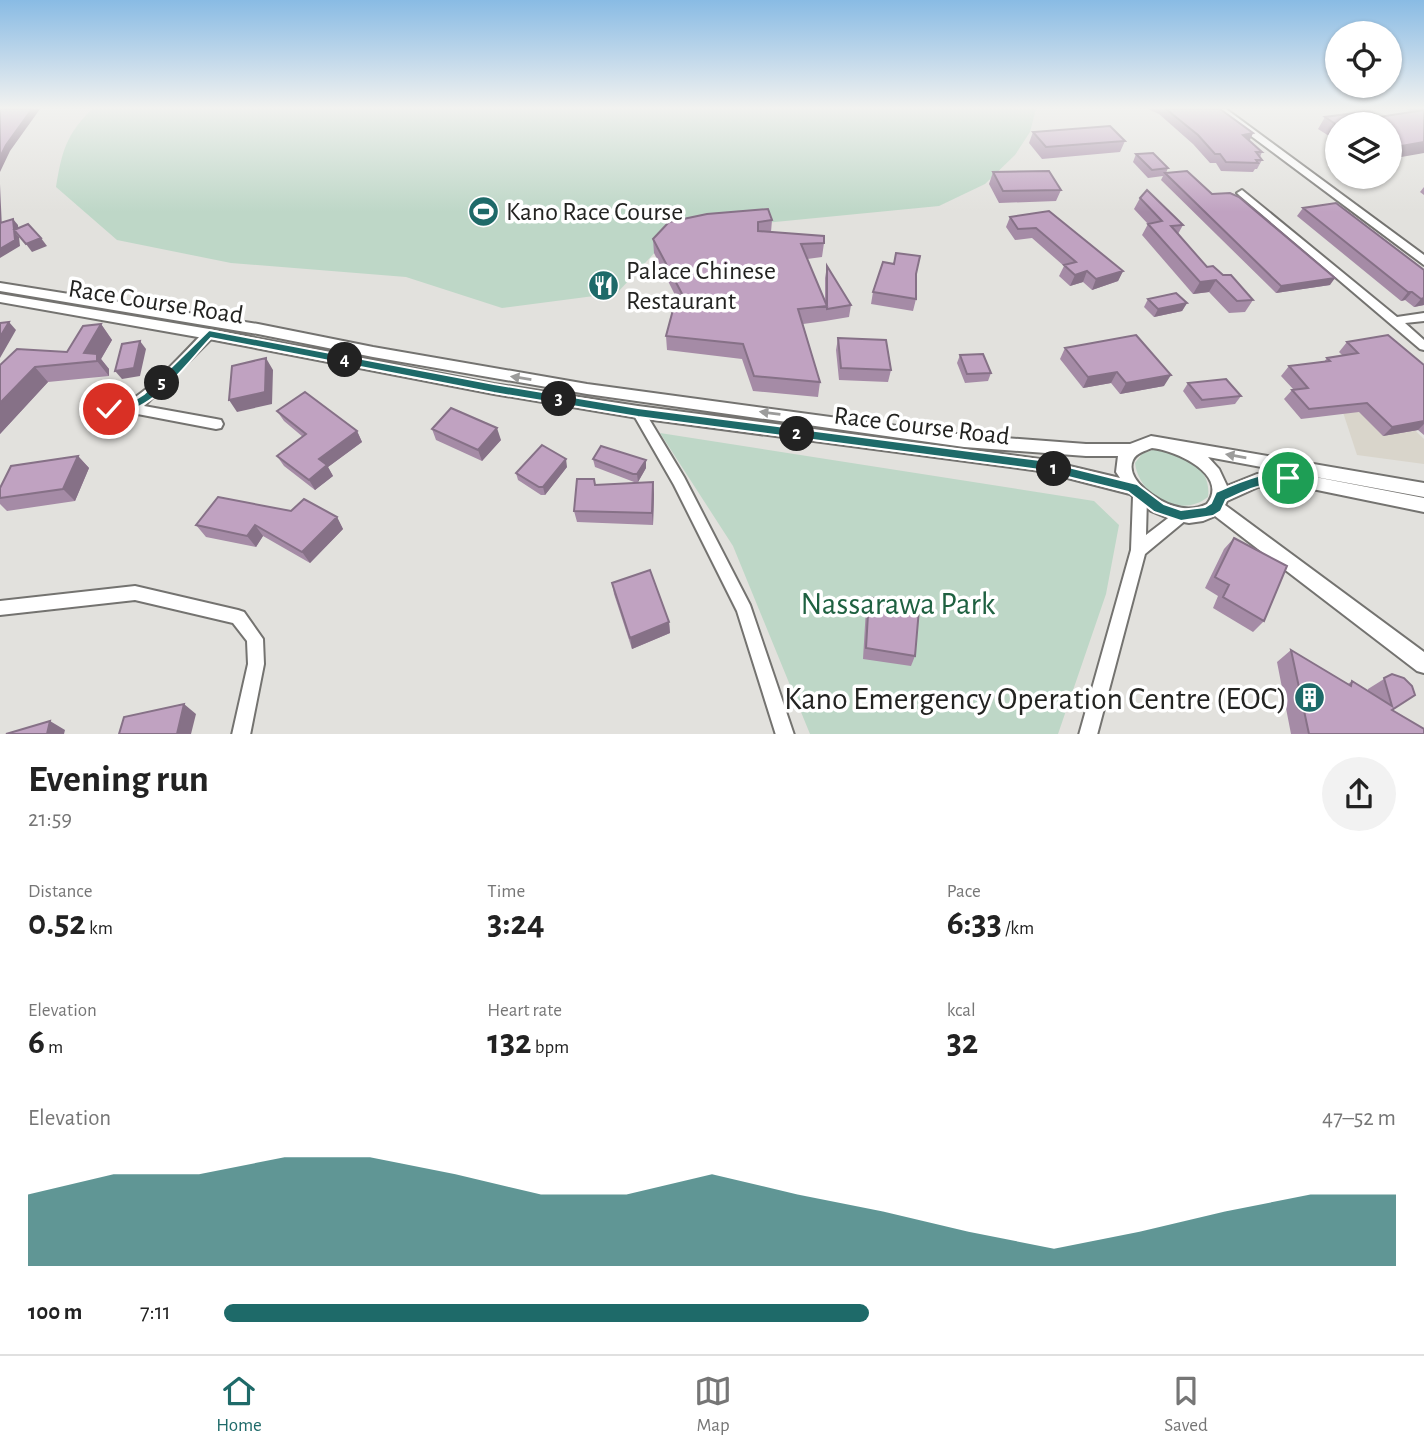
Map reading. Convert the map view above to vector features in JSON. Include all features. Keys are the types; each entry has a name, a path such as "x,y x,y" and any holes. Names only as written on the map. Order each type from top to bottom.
{"street":[{"path":"1266,143 1424,261"},
{"path":"1242,193 1424,346"},
{"name":"Race Course Road","path":"0,287 258,329 386,355 587,389 964,441 1086,450 1130,450"},
{"name":"Race Course Road","path":"0,298 638,412 1040,465 1136,492"},
{"path":"1394,321 1424,317"},
{"path":"130,408 148,397 209,334"},
{"path":"95,403 109,409 130,408 216,424"},
{"path":"638,412 679,481 744,610 785,734"},
{"path":"1424,490 1164,443 1151,442 1130,450 1124,459 1124,470 1136,492 1159,508 1181,516 1198,516 1219,501 1257,481 1288,478 1424,505"},
{"path":"1164,443 1198,457 1211,469 1219,483 1219,501"},
{"path":"1088,734 1138,550 1136,492"},
{"path":"1219,501 1424,664"},
{"path":"1138,550 1181,516"},
{"path":"0,608 135,593 238,617 255,639 256,664 241,734"}],"shaded area":[{"path":"1344,362 1424,439 1424,464 1357,455 1338,397"}],"green space":[{"name":"Kano Race Course","path":"1023,143 1015,155 985,184 939,206 674,232 617,293 502,308 406,277 231,263 117,240 56,187 66,144"},
{"name":"Nassarawa Park","path":"660,433 1094,501 1119,525 1106,594 1058,734 810,734 733,546"},
{"path":"1155,449 1185,457 1200,469 1208,486 1208,497 1185,506 1162,501 1152,494 1138,475 1135,463 1142,454"}],"building":[{"path":"0,143 7,143 6,145 0,157"},
{"path":"1043,143 1095,143 1046,147"},
{"path":"1205,143 1252,143 1262,152 1256,152 1262,160 1256,160 1258,163 1226,162 1220,154 1215,154"},
{"path":"1153,153 1168,168 1152,170 1136,154"},
{"path":"1049,171 1061,190 1003,191 993,172"},
{"path":"1187,171 1212,194 1230,193 1239,197 1335,278 1281,286 1165,173"},
{"path":"1147,190 1183,225 1171,226 1207,267 1213,266 1223,275 1231,275 1253,300 1237,301 1216,280 1200,282 1148,224 1162,221 1140,198"},
{"path":"1336,203 1424,270 1424,298 1408,292 1303,208"},
{"path":"768,209 772,220 758,222 758,231 824,236 824,243 801,244 827,306 798,309 820,382 754,376 743,344 666,336 674,306 689,307 653,239 669,222 707,214"},
{"path":"1049,211 1123,271 1096,279 1087,271 1075,275 1064,265 1076,262 1036,228 1018,229 1010,217"},
{"path":"13,219 15,240 0,249 0,223"},
{"path":"28,224 41,238 26,244 14,230"},
{"path":"896,253 920,256 916,274 916,299 873,292 883,262 894,264"},
{"path":"827,266 851,305 827,309"},
{"path":"1176,293 1187,303 1158,309 1148,299"},
{"path":"9,322 0,337 0,323"},
{"path":"101,324 84,353 97,354 97,361 35,367 0,403 0,365 17,349 67,352 83,326"},
{"path":"1136,335 1171,375 1126,383 1117,372 1088,377 1065,348"},
{"path":"1388,335 1424,365 1424,421 1392,427 1367,403 1309,409 1292,390 1308,388 1289,366 1330,361 1327,358 1358,353 1347,342"},
{"path":"838,338 886,340 891,370 841,368"},
{"path":"140,341 134,368 115,371 122,344"},
{"path":"983,354 991,373 967,374 960,355"},
{"path":"266,358 265,392 229,400 232,366"},
{"path":"1226,379 1241,396 1202,400 1188,383"},
{"path":"305,392 357,431 319,459 327,465 309,480 277,456 306,434 277,411"},
{"path":"451,408 497,428 478,450 432,429"},
{"path":"542,445 566,459 543,487 539,487 516,473"},
{"path":"601,446 646,460 637,474 633,474 593,459"},
{"path":"78,456 63,489 0,498 0,488 11,466"},
{"path":"577,479 594,479 595,485 653,482 652,513 574,511"},
{"path":"218,497 291,511 304,499 337,517 302,552 255,525 247,536 196,525"},
{"path":"1234,538 1287,566 1264,621 1223,597 1229,585 1215,577"},
{"path":"650,570 669,622 630,638 612,583"},
{"path":"869,597 919,609 915,656 866,648"},
{"path":"1291,650 1351,686 1352,681 1392,706 1384,678 1392,674 1404,678 1412,686 1415,695 1392,710 1424,729 1424,734 1309,734"},
{"path":"184,704 177,734 119,734 124,717"},
{"path":"50,721 47,734 6,734"}],"place":[{"name":"Kano Race Course","path":"483,211"},
{"name":"Palace Chinese Restaurant","path":"603,285"},
{"name":"Kano Emergency Operation Centre (EOC)","path":"1310,698"}],"route":[{"path":"109,409 130,408 148,397 209,334 494,388 638,412 1040,465 1132,488 1140,497 1159,508 1181,516 1198,516 1208,512 1216,507 1221,496 1257,481 1288,478"}]}
